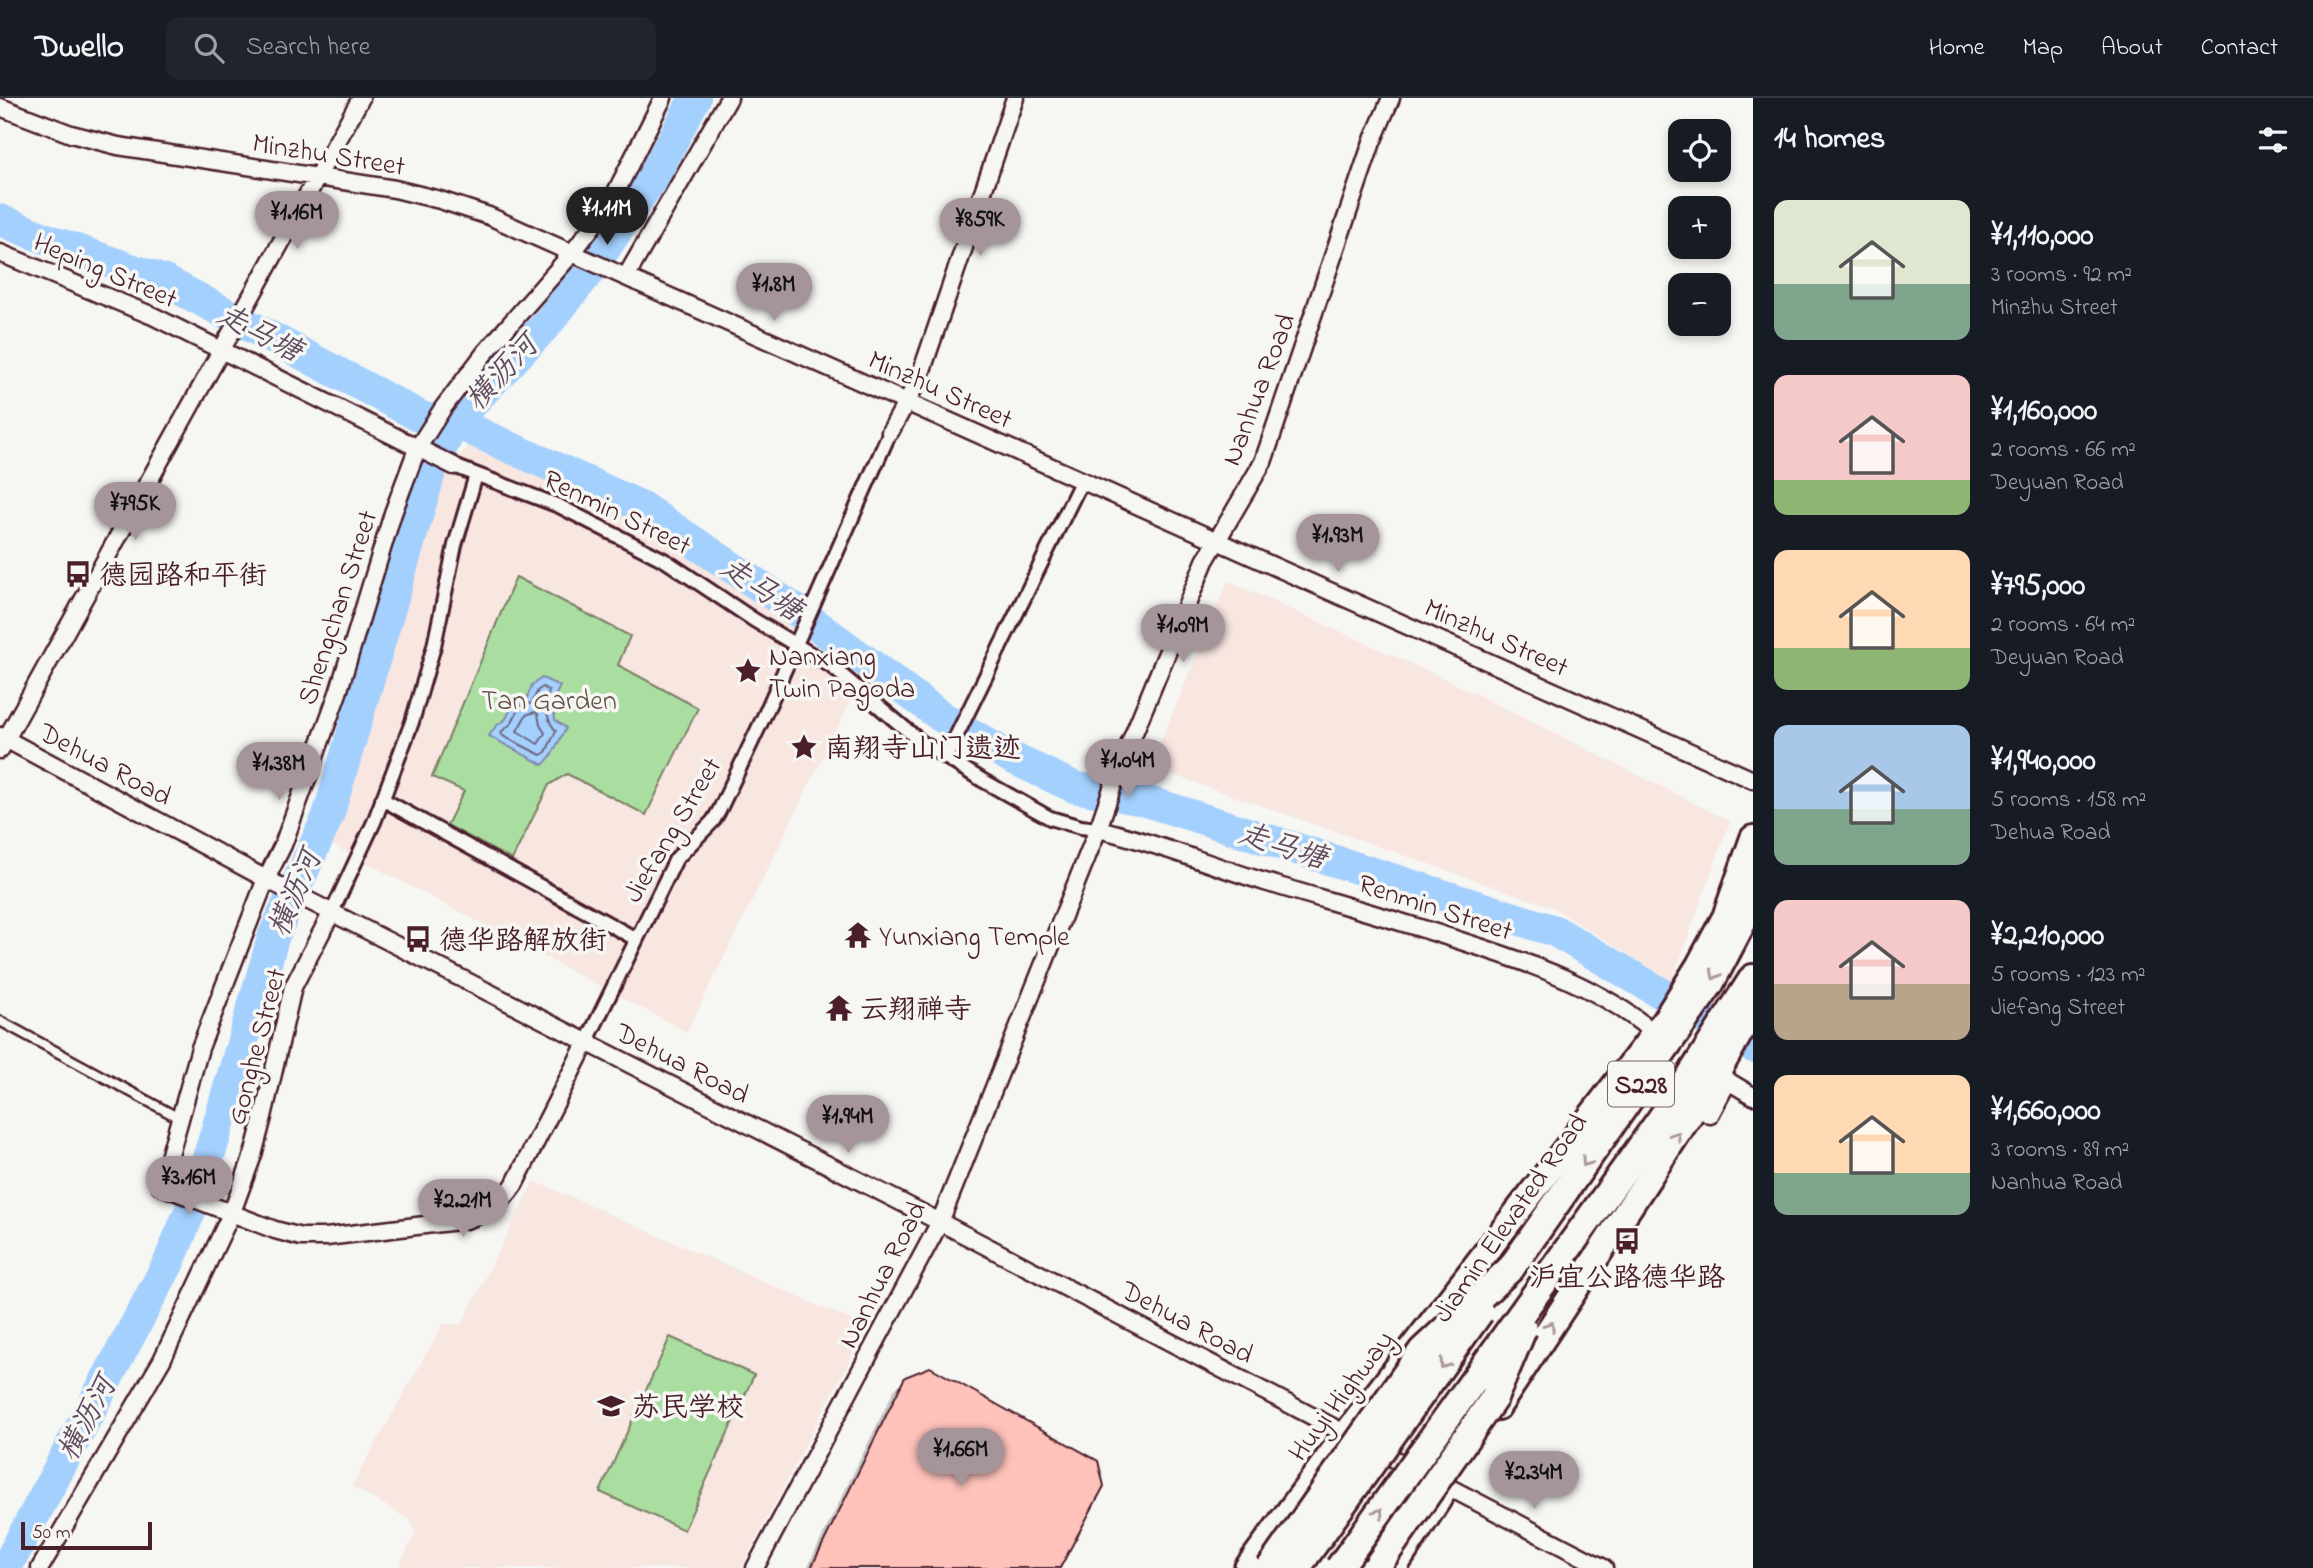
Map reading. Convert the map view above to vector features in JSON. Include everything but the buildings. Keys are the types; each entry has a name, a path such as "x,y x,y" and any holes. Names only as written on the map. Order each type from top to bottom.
{"highway":[{"name":"Jiamin Elevated Road","path":"1297,1568 1710,984 1743,921 1753,891"},
{"name":"S228","path":"1339,1568 1681,1092 1753,978"},
{"path":"1270,1568 1422,1351 1511,1268"},
{"path":"1376,1568 1494,1398 1542,1285"}],"main road":[{"name":"Huyi Highway","path":"1247,1568 1346,1434 1659,1027 1725,918 1753,838"},
{"path":"1394,1568 1611,1232 1696,1106 1726,1071 1749,1017"}],"street":[{"path":"2,742 360,98"},
{"name":"Shengchan Street","path":"168,1189 179,1118 200,1048 266,879 283,845 338,693 393,513 424,452 428,431 484,354 573,252 615,194 663,98"},
{"path":"626,275 729,98"},
{"name":"Jiefang Street","path":"168,1189 289,1234 314,1238 466,1220 479,1216 498,1204 514,1185 676,859 713,821 719,811 890,432 919,379 1015,98"},
{"name":"Nanhua Road","path":"755,1568 940,1222 1098,829 1117,774 1216,539 1263,462 1372,142 1391,98"},
{"name":"Minzhu Street","path":"0,107 46,126 118,146 395,190 451,203 507,223 1753,780"},
{"name":"Heping Street","path":"0,253 153,316 424,452"},
{"name":"Renmin Street","path":"424,452 559,506 635,543 687,573 754,620 796,644 850,681 921,742 1050,818 1162,846 1233,872 1378,914 1515,958 1586,989 1643,1024 1659,1027"},
{"name":"Gonghe Street","path":"40,1568 162,1360 224,1209 253,1155 290,994 374,822 412,722 427,673 449,571 476,475"},
{"path":"946,757 1082,480"},
{"name":"Dehua Road","path":"2,742 940,1222 1604,1568"},
{"path":"382,799 636,939"},
{"path":"1726,1071 1753,1096"}],"lane":[{"path":"0,1021 179,1118"}],"shaded area":[{"path":"473,442 555,453 770,602 865,672 687,1032 329,843 443,471"},
{"path":"1228,581 1452,682 1730,821 1672,981 1550,906 1150,767"},
{"name":"苏民学校","path":"534,1181 867,1327 741,1568 398,1568 416,1532 410,1520 352,1486 443,1324 462,1324"}],"green space":[{"name":"Tan Garden","path":"516,577 630,636 618,665 698,708 646,815 567,774 549,785 512,860 447,825 464,791 432,777"},
{"path":"670,1337 754,1375 684,1530 600,1492"}],"water":[{"path":"542,678 560,686 553,701 555,720 566,728 543,765 489,736 496,726 505,720 517,697 527,698 532,685"}],"waterway":[{"name":"横沥河","path":"6,1568 169,1262 193,1204 274,935 328,816 431,469 454,422 546,325 591,269 653,177 695,98"},
{"name":"走马塘","path":"0,220 165,281 423,418 454,422 640,506 796,610 942,717 1010,757 1074,787 1143,800 1555,931 1753,1047"}],"place":[{"name":"德园路和平街","path":"78,574"},
{"name":"Nanxiang Twin Pagoda","path":"748,671"},
{"name":"南翔寺山门遗迹","path":"804,747"},
{"name":"Yunxiang Temple","path":"858,935"},
{"name":"德华路解放街","path":"418,939"},
{"name":"云翔禅寺","path":"839,1008"},
{"name":"沪宜公路德华路","path":"1627,1241"},
{"name":"苏民学校","path":"611,1406"}]}
